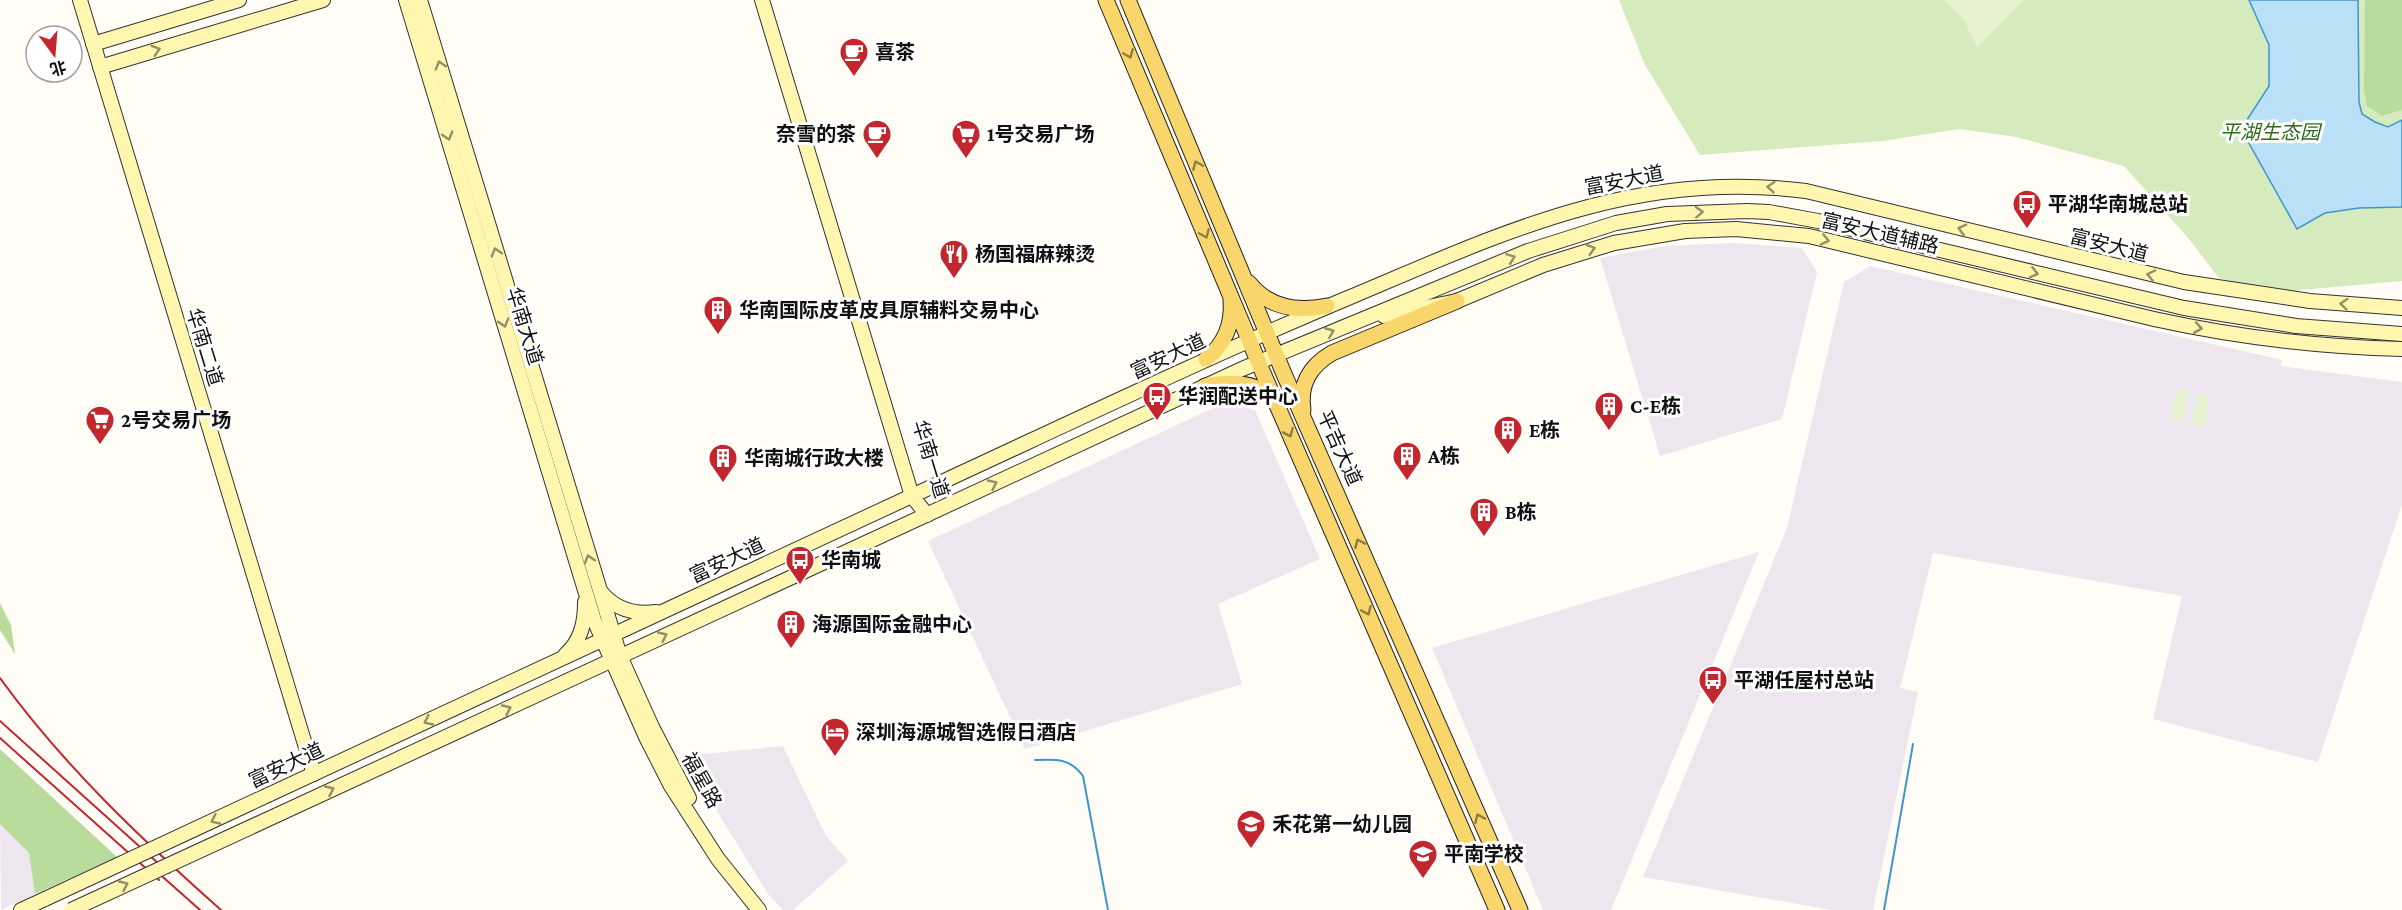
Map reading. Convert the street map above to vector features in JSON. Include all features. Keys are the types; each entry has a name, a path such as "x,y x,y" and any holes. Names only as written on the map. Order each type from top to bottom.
{"main road":[{"name":"华南二道","path":"80,0 97,42 318,772"},
{"name":"华南二道","path":"90,0 97,42"},
{"path":"97,42 239,0"},
{"path":"104,65 323,0"},
{"name":"华南大道","path":"406,0 615,659"},
{"name":"华南大道","path":"420,0 591,589"},
{"name":"华南一道","path":"762,0 916,494 927,514"},
{"name":"华南一道","path":"770,0 916,494"},
{"name":"平吉大道","path":"1107,0 1249,340 1497,910"},
{"name":"平吉大道","path":"1128,0 1276,355 1520,910"},
{"name":"富安大道","path":"21,910 1206,359 1478,244 1587,206 1656,192 1744,186 1826,195 2184,282 2301,300 2402,308"},
{"name":"富安大道","path":"71,910 1259,362 1528,251 1586,232 1641,218 1722,211 1769,212 1818,221 2184,308 2296,326 2402,333"},
{"name":"富安大道辅路","path":"1355,322 1457,301 1544,265 1590,249 1659,234 1711,229 1760,230 1809,236 2212,331 2300,343 2402,349"},
{"path":"1871,234 1957,272"},
{"path":"1242,273 1262,296 1281,306 1304,309 1327,306"},
{"path":"1206,359 1216,352 1225,337 1231,313 1230,294"},
{"path":"1305,421 1302,390 1309,373 1320,360 1457,301"},
{"path":"1205,386 1224,383 1241,384 1266,393 1276,403"},
{"path":"954,477 963,498"},
{"path":"875,513 885,534"},
{"path":"716,587 726,608"},
{"path":"558,661 578,639 591,589 623,609 644,614 667,610"},
{"name":"福星路","path":"615,659 654,754 685,810 718,859 759,910"},
{"name":"福星路","path":"615,659 693,807 720,848 770,910"},
{"path":"522,677 531,698"}],"shaded area":[{"path":"1734,243 1802,248 1817,272 1782,419 1660,456 1600,258 1666,246"},
{"path":"1870,266 2282,360 2281,366 2402,382 2402,504 2318,762 2153,719 2182,596 1933,553 1900,688 1918,692 1873,910 1832,910 1643,877 1787,528 1844,282"},
{"path":"1226,402 1255,410 1320,559 1218,604 1242,684 1025,749 928,541"},
{"path":"1759,552 1611,910 1543,910 1432,648"},
{"path":"783,746 826,836 848,861 793,910 783,910 768,894 683,756"},
{"path":"0,824 29,853 35,894 1,910"}],"green space":[{"name":"平湖生态园","path":"1619,0 2402,0 2402,281 2278,292 2219,278 2189,239 2124,166 2016,137 1960,129 1882,141 1700,155 1645,65"},
{"path":"1944,0 2024,0 1977,48 1964,20"},
{"path":"2365,0 2402,0 2402,110 2382,116 2367,106 2364,90"},
{"path":"2176,389 2189,392 2182,422 2170,419"},
{"path":"2198,394 2210,397 2204,427 2191,424"},
{"path":"0,603 11,625 15,654 0,630"},
{"path":"0,749 117,857 35,894 29,853 0,824"}],"water":[{"path":"2249,0 2358,0 2359,102 2362,114 2375,122 2388,127 2402,120 2402,207 2359,208 2325,213 2297,229 2241,129 2269,86 2269,45"}],"waterway":[{"path":"1884,910 1913,744"},
{"path":"1035,760 1062,761 1073,766 1083,776 1108,910"}],"railway":[{"path":"0,678 50,741 104,800 221,910"},
{"path":"0,721 169,873"},
{"path":"0,738 159,880"},
{"path":"155,870 200,910"}],"place":[{"name":"喜茶","path":"854,78"},
{"name":"奈雪的茶","path":"877,160"},
{"name":"1号交易广场","path":"966,160"},
{"name":"平湖华南城总站","path":"2027,230"},
{"name":"杨国福麻辣烫","path":"954,280"},
{"name":"华南国际皮革皮具原辅料交易中心","path":"718,336"},
{"name":"华润配送中心","path":"1157,422"},
{"name":"C-E栋","path":"1609,432"},
{"name":"2号交易广场","path":"100,446"},
{"name":"E栋","path":"1508,456"},
{"name":"A栋","path":"1407,482"},
{"name":"华南城行政大楼","path":"723,484"},
{"name":"B栋","path":"1484,538"},
{"name":"华南城","path":"800,586"},
{"name":"海源国际金融中心","path":"791,650"},
{"name":"平湖任屋村总站","path":"1713,706"},
{"name":"深圳海源城智选假日酒店","path":"835,758"},
{"name":"禾花第一幼儿园","path":"1251,850"},
{"name":"平南学校","path":"1423,880"}]}
